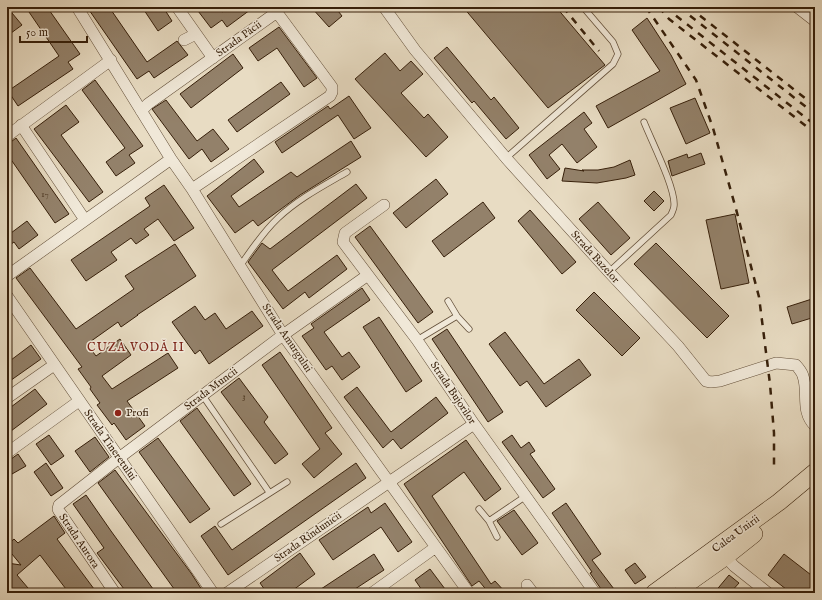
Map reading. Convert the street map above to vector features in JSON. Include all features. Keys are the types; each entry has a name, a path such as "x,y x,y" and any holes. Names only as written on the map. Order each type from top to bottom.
{"main road":[{"name":"Calea Unirii","path":"674,593 778,502 815,472"},
{"name":"Calea Unirii","path":"654,593 722,552 787,509 815,485"}],"street":[{"name":"Strada Amurgului","path":"77,7 171,159 192,189 283,335 469,593"},
{"path":"177,7 213,58"},
{"name":"Strada Bazelor","path":"384,7 415,50 506,158 608,272 678,346 706,381 720,381 776,363 796,366 803,375 806,410 810,422 815,426"},
{"path":"798,7 815,21"},
{"name":"Strada Păcii","path":"141,111 148,104 213,58 275,10 332,88 330,96 192,189"},
{"path":"184,40 196,34"},
{"path":"7,136 111,60"},
{"path":"21,126 85,220"},
{"path":"7,276 171,159"},
{"name":"Strada Bujorilor","path":"384,205 343,235 343,242 345,246 417,340 474,424 595,593"},
{"name":"Strada Muncii","path":"58,508 59,505 119,458 283,335 368,275"},
{"name":"Strada Tineretului","path":"7,296 213,593"},
{"path":"7,398 54,365"},
{"path":"7,453 79,401"},
{"path":"388,482 474,424"},
{"name":"Strada Rîndunicii","path":"227,593 388,482"},
{"name":"Strada Aurora","path":"58,508 115,593"},
{"path":"372,593 436,547"},
{"path":"722,552 734,566 768,593"}],"lane":[{"path":"506,158 613,64 618,54 613,42 584,7"},
{"path":"608,272 671,215 674,206 674,197 664,168 644,122"},
{"path":"240,266 261,237 279,218 304,198 347,172"},
{"path":"448,301 457,316 469,329"},
{"path":"417,340 457,316"},
{"path":"203,396 269,492"},
{"path":"221,524 286,482"},
{"path":"489,521 526,495"},
{"path":"479,509 489,521 497,537"}],"building":[{"path":"7,7 22,25 7,36"},
{"path":"36,7 47,7 80,54 68,62 73,69 18,106 8,91 59,56 29,12"},
{"path":"87,7 109,7 147,62 177,41 188,55 154,78 149,71 137,79"},
{"path":"142,7 163,7 172,21 158,31"},
{"path":"195,7 218,7 222,12 230,7 254,7 227,27 222,20 211,28"},
{"path":"311,7 335,7 342,16 329,27"},
{"path":"463,7 556,7 605,65 548,108"},
{"path":"647,18 671,55 686,84 608,128 596,106 660,71 632,30"},
{"path":"279,27 317,78 304,87 277,48 258,61 249,48"},
{"path":"447,47 491,100 494,97 519,128 506,139 474,101 472,103 434,58"},
{"path":"385,53 400,71 411,61 423,74 401,93 424,118 428,114 448,137 426,157 355,79"},
{"path":"233,54 243,68 191,108 180,94"},
{"path":"95,80 143,146 129,155 135,163 116,176 106,162 125,148 82,90"},
{"path":"281,82 290,94 237,132 228,120"},
{"path":"349,96 371,128 354,139 338,115 282,153 275,142 328,106 330,109"},
{"path":"695,98 710,133 686,144 670,108"},
{"path":"166,100 197,141 213,129 229,149 211,162 202,149 189,159 152,109"},
{"path":"66,105 79,122 61,135 103,192 89,202 34,129"},
{"path":"584,112 592,123 584,129 597,147 577,163 562,144 549,155 560,169 547,179 529,155"},
{"path":"16,138 69,214 55,223 12,161 7,164 7,145"},
{"path":"351,141 361,157 300,195 258,226 253,220 235,233 207,196 254,159 264,172 231,196 239,207 291,172 297,177"},
{"path":"701,153 705,164 672,176 668,161 687,154 688,158"},
{"path":"630,160 635,175 626,178 597,183 562,181 565,168 584,171 582,170 598,170 614,167"},
{"path":"436,179 448,194 406,228 393,213"},
{"path":"356,184 367,198 272,270 288,291 337,255 347,269 309,298 305,292 283,309 248,262 262,243 270,249"},
{"path":"164,185 194,228 174,241 158,219 144,229 149,235 136,244 131,238 111,252 117,260 86,281 71,260 150,206 145,198"},
{"path":"654,191 664,201 654,211 644,201"},
{"path":"483,202 495,218 444,257 432,241"},
{"path":"598,202 630,238 611,255 579,219"},
{"path":"530,210 576,262 562,274 518,221"},
{"path":"735,214 749,283 721,289 706,220"},
{"path":"27,221 38,235 19,249 14,242 7,247 7,227 11,233"},
{"path":"370,226 433,312 418,323 355,237"},
{"path":"656,243 729,316 707,338 634,264"},
{"path":"175,244 196,276 121,327 118,322 87,344 96,356 120,339 131,355 102,376 112,389 168,353 178,368 127,401 145,426 126,440 114,423 112,425 97,405 100,403 78,369 82,367 16,278 30,268 76,329 134,289 125,276"},
{"path":"362,288 370,300 324,332 342,357 349,352 360,367 342,380 332,366 326,370 302,336 314,328 311,324"},
{"path":"594,292 640,338 622,356 576,310"},
{"path":"815,298 815,317 792,324 787,307"},
{"path":"195,306 205,320 215,313 226,329 252,311 263,326 209,364 200,350 195,354 172,322"},
{"path":"379,317 422,381 406,392 363,327"},
{"path":"447,329 503,412 488,422 432,339"},
{"path":"505,332 544,384 579,359 591,375 546,407 527,381 520,386 489,344"},
{"path":"31,345 41,359 7,383 7,363"},
{"path":"280,352 332,428 325,433 342,454 314,478 302,464 320,449 262,365"},
{"path":"239,378 268,417 264,422 288,454 275,464 221,392"},
{"path":"357,387 391,432 436,397 448,413 401,449 393,439 383,448 344,397"},
{"path":"35,389 47,404 7,434 7,410"},
{"path":"197,408 251,484 234,496 180,421"},
{"path":"49,435 64,456 51,465 36,444"},
{"path":"512,435 521,448 529,442 535,451 530,454 555,489 543,498 502,442"},
{"path":"95,437 109,457 90,472 75,451"},
{"path":"158,438 210,509 190,523 139,452"},
{"path":"466,440 501,489 485,501 464,472 432,496 491,584 495,581 506,593 489,593 479,581 472,586 404,484"},
{"path":"18,454 26,466 12,474 7,466 7,462"},
{"path":"46,463 63,488 51,496 34,472"},
{"path":"356,463 366,478 228,575 201,536 215,526 232,550"},
{"path":"115,470 204,593 177,593 98,483"},
{"path":"86,495 156,593 127,593 97,553 104,548 73,504"},
{"path":"385,503 412,542 398,552 381,527 333,560 319,540 368,507 371,513"},
{"path":"566,503 601,554 592,560 617,593 602,593 601,589 590,573 592,572 552,513"},
{"path":"514,510 538,543 522,555 497,521"},
{"path":"54,516 65,533 57,539 97,593 69,593 40,555 17,575 28,588 22,593 7,593 7,563 21,565 7,548 7,545 14,539 18,543"},
{"path":"300,553 315,574 289,593 267,593 260,583"},
{"path":"374,554 384,570 349,593 315,593"},
{"path":"784,554 815,578 815,593 791,593 768,575"},
{"path":"635,563 646,577 635,584 625,570"},
{"path":"430,569 448,593 424,593 415,580"},
{"path":"729,575 739,583 730,593 714,593"}],"railway":[{"path":"563,7 599,51"},
{"path":"646,7 696,80 713,128 736,209 759,297 770,384 774,433 774,470"},
{"path":"659,7 669,19 815,133"},
{"path":"665,7 815,125"},
{"path":"679,7 815,114"},
{"path":"689,7 815,106"}],"place":[{"name":"Profi","path":"118,413"}],"district":[{"name":"CUZA VODĂ II","path":"136,347"}]}
